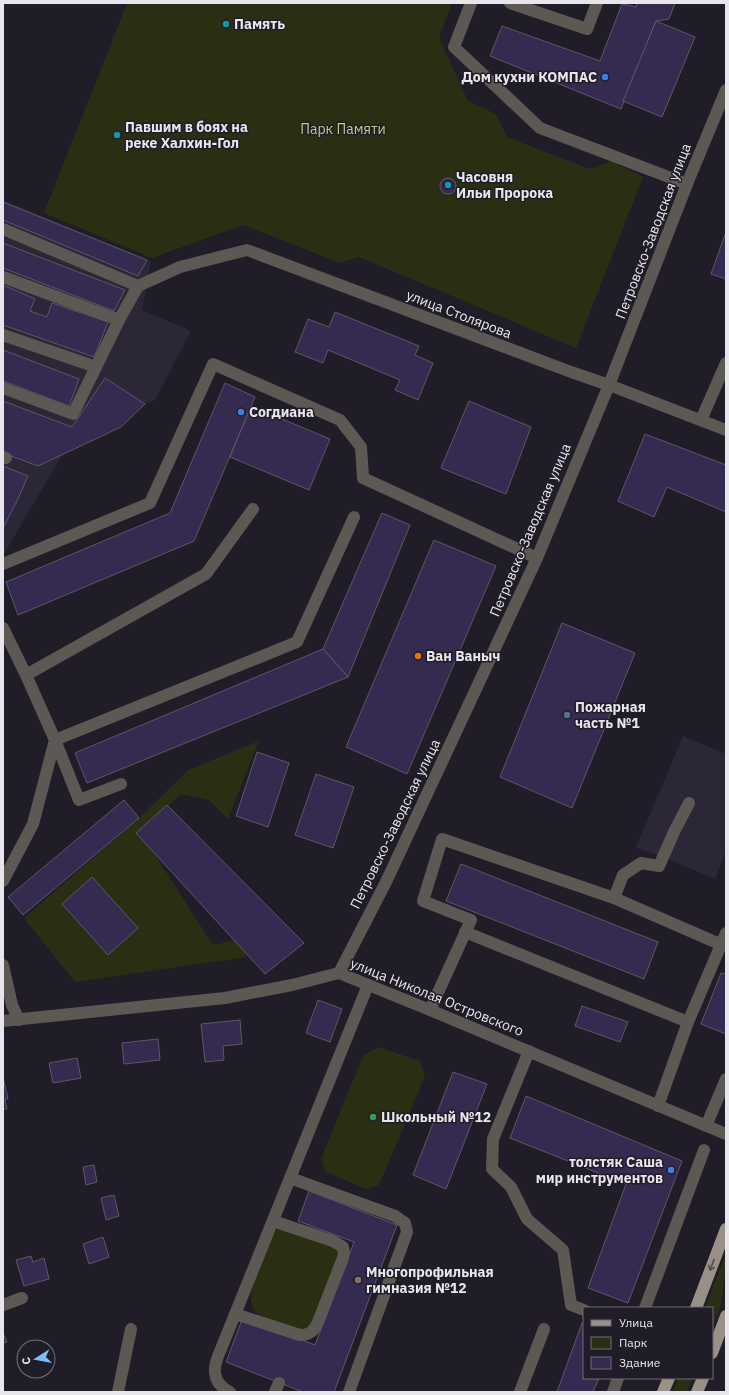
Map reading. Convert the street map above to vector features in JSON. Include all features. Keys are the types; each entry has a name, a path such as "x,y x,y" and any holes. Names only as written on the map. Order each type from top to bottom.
{"main road":[{"path":"696,1307 726,1229"},
{"path":"713,1350 726,1316"},
{"path":"663,1392 669,1379"},
{"path":"697,1392 703,1379"}],"street":[{"path":"472,3 454,47 540,128 687,184"},
{"path":"510,3 522,5 586,29 597,3"},
{"name":"Петровско-Заводская улица","path":"339,973 386,882 537,558 609,385 687,184 726,90"},
{"path":"3,229 138,286 119,320 73,414 3,388"},
{"name":"улица Столярова","path":"138,286 180,267 247,250 726,430"},
{"path":"3,277 119,320"},
{"path":"3,335 96,367"},
{"path":"701,420 726,363"},
{"path":"3,564 150,502 213,364 340,420 361,447 364,478 537,558"},
{"path":"26,675 206,574 253,509"},
{"path":"55,740 296,642 354,517"},
{"path":"3,628 55,740 79,800 120,784"},
{"path":"3,881 33,824 55,740"},
{"path":"614,898 623,875 641,863 659,866 689,803"},
{"path":"430,1010 471,920 422,901 442,839 614,898 722,945"},
{"path":"466,932 688,1022"},
{"path":"658,1106 688,1022 726,933"},
{"path":"3,965 12,1005 19,1020"},
{"name":"улица Николая Островского","path":"3,1021 225,998 292,985 339,973 726,1134"},
{"path":"230,1392 217,1380 214,1369 215,1362 368,985"},
{"path":"529,1051 493,1139 492,1168 511,1187 527,1219 564,1250 571,1306 583,1310"},
{"path":"706,1126 726,1079"},
{"path":"645,1307 704,1150"},
{"path":"290,1178 395,1216 405,1224 407,1232 349,1392"},
{"path":"235,1314 300,1335 307,1335 314,1331 318,1322 343,1258 343,1246 334,1241 273,1221"},
{"path":"3,1305 22,1298"},
{"path":"118,1392 131,1329"},
{"path":"520,1392 544,1329"},
{"path":"613,1392 618,1379"}],"shaded area":[{"path":"3,200 151,261 142,310 191,331 155,400 73,436 3,556"},
{"path":"683,736 726,754 726,851 715,879 664,857 636,848"}],"green space":[{"name":"Парк Памяти","path":"127,3 452,3 439,37 468,101 496,114 507,137 590,169 611,161 643,177 576,348 359,257 340,263 243,225 152,258 44,213"},
{"path":"259,741 228,819 209,800 181,794 141,833 213,945 236,940 245,949 247,957 75,982 24,918 136,821 188,770"},
{"name":"Школьный №12","path":"378,1047 420,1061 425,1076 379,1185 366,1189 325,1171 321,1159 363,1056"},
{"path":"280,1229 334,1247 338,1250 339,1254 312,1324 303,1330 290,1328 264,1317 254,1311 251,1302 254,1283 260,1265 275,1231"},
{"path":"726,1254 721,1304 713,1325 713,1307 705,1307"},
{"path":"678,1379 692,1379 687,1392 673,1392"}],"building":[{"path":"637,3 675,3 669,19 656,21 621,109 490,56 502,26 600,61 622,4 636,7"},
{"path":"656,21 695,37 662,117 623,101"},
{"name":"Часовня Ильи Пророка","path":"445,178 451,178 456,183 454,192 451,194 445,194 440,189 440,183"},
{"path":"3,202 147,260 138,276 3,220"},
{"path":"726,232 726,279 711,274"},
{"path":"3,243 125,290 114,311 3,268"},
{"path":"3,285 35,299 30,311 47,317 52,303 108,322 94,357 3,325"},
{"path":"335,312 419,346 415,355 433,363 418,400 395,390 400,380 328,350 323,363 295,352 308,319 329,327"},
{"path":"3,350 79,379 69,406 3,381"},
{"path":"105,378 145,404 121,427 38,466 3,453 3,401 72,427"},
{"path":"225,383 255,397 194,541 18,615 6,582 170,513"},
{"path":"469,401 531,427 506,494 441,468"},
{"path":"251,406 330,439 309,490 230,457"},
{"path":"645,434 726,465 726,512 667,487 654,517 618,501"},
{"path":"3,466 28,476 3,528"},
{"path":"382,513 410,525 348,677 323,649"},
{"path":"434,540 496,566 407,774 346,747"},
{"name":"Пожарная часть №1","path":"562,623 635,653 572,808 500,777"},
{"path":"323,649 348,677 87,783 75,753"},
{"path":"257,752 289,763 268,827 236,816"},
{"path":"316,774 354,787 333,848 295,835"},
{"path":"124,800 139,818 23,915 8,897"},
{"path":"167,805 304,943 265,974 136,833"},
{"path":"461,864 658,942 644,979 446,901"},
{"path":"92,877 138,928 108,955 62,904"},
{"path":"721,973 726,974 726,1034 701,1024"},
{"path":"318,1000 342,1009 330,1042 306,1033"},
{"path":"582,1006 628,1022 620,1042 575,1026"},
{"path":"240,1020 242,1044 223,1046 224,1060 205,1062 201,1024"},
{"path":"158,1039 160,1060 124,1064 122,1043"},
{"path":"77,1058 81,1078 53,1083 49,1063"},
{"path":"453,1072 487,1084 446,1189 413,1175"},
{"path":"3,1077 8,1099 5,1099 7,1109 3,1109"},
{"path":"526,1096 682,1161 628,1303 588,1288 626,1184 510,1138"},
{"path":"94,1165 97,1182 86,1185 83,1167"},
{"name":"Многопрофильная гимназия №12","path":"309,1191 397,1225 334,1392 303,1392 226,1362 243,1317 315,1345 354,1242 298,1221"},
{"path":"114,1195 119,1216 106,1220 101,1198"},
{"path":"103,1237 109,1257 89,1264 83,1244"},
{"path":"31,1256 33,1262 44,1258 49,1279 24,1286 16,1260"},
{"path":"582,1323 583,1379 599,1379 593,1392 557,1392"},
{"path":"3,1333 7,1342 3,1343"}],"place":[{"name":"Память","path":"226,24"},
{"name":"Дом кухни КОМПАС","path":"605,77"},
{"name":"Павшим в боях на реке Халхин-Гол","path":"117,135"},
{"name":"Часовня Ильи Пророка","path":"448,185"},
{"name":"Согдиана","path":"241,412"},
{"name":"Ван Ваныч","path":"418,656"},
{"name":"Пожарная часть №1","path":"567,715"},
{"name":"Школьный №12","path":"373,1117"},
{"name":"толстяк Саша мир инструментов","path":"671,1170"},
{"name":"Многопрофильная гимназия №12","path":"358,1280"}]}
